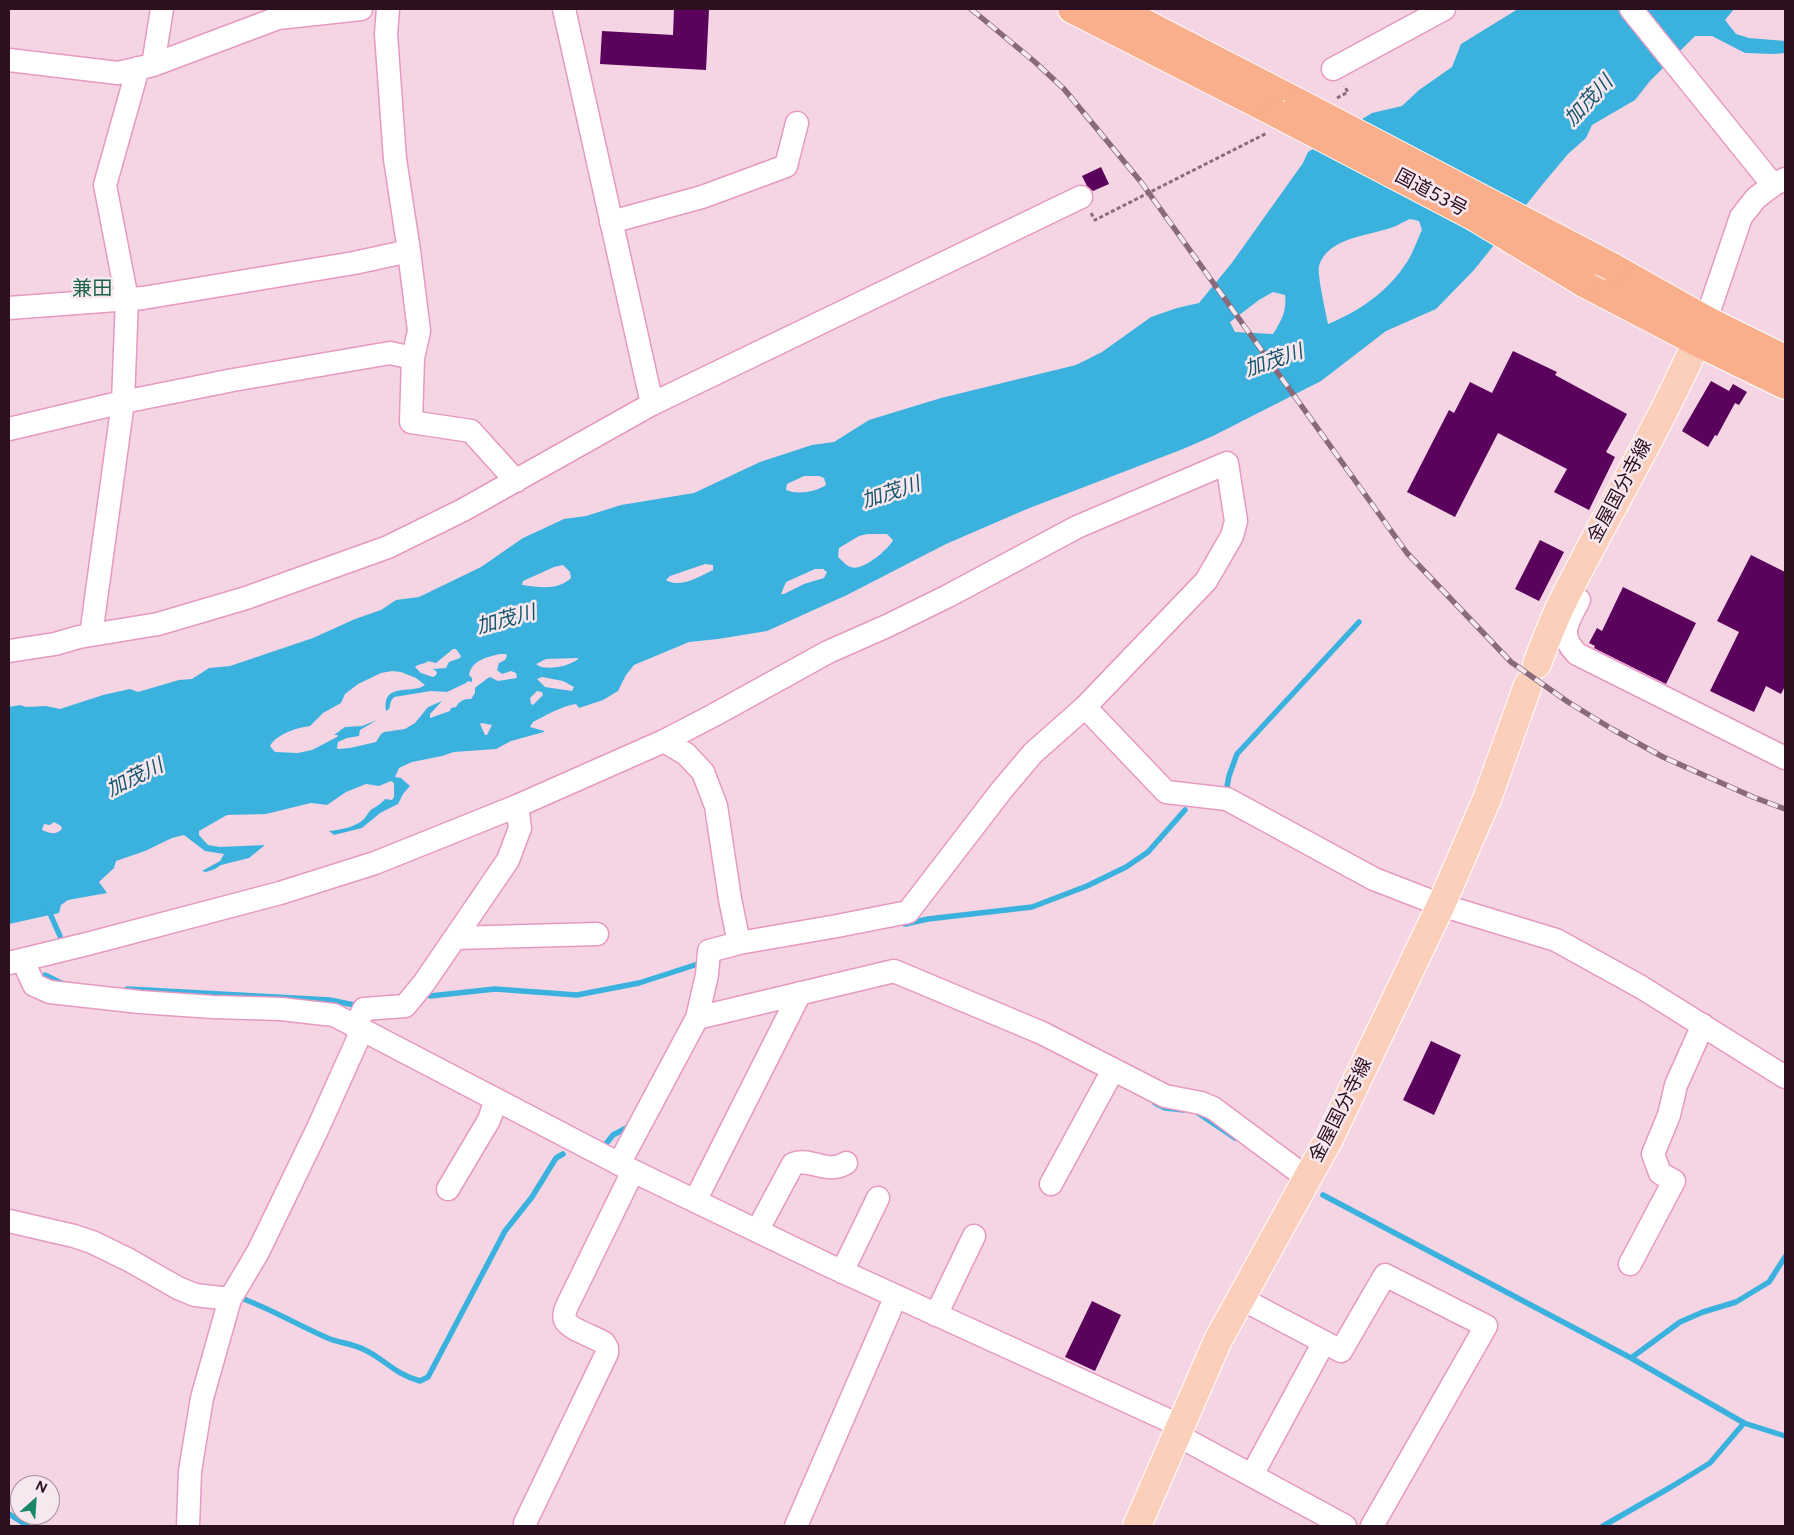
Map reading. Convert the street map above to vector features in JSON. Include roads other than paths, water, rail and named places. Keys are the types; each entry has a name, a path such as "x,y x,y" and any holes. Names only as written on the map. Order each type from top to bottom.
{"highway":[{"name":"国道53号","path":"1117,9 1281,116 1612,267 1701,331 1785,385"},
{"name":"国道53号","path":"1079,12 1473,216 1584,283 1701,331 1785,359"}],"main road":[{"name":"金屋国分寺線","path":"1136,1526 1208,1360 1240,1298 1329,1139 1441,906 1487,799 1532,674 1562,602 1625,483 1701,331"}],"street":[{"path":"91,635 123,402 127,299 105,185 146,66 162,9"},
{"path":"9,60 118,73 146,66 265,16 278,18 361,9"},
{"path":"388,9 386,34 395,159 419,331 413,358 412,422 471,431 516,481"},
{"path":"564,9 652,404"},
{"path":"1333,70 1444,9"},
{"path":"1631,9 1776,177 1751,203 1741,217 1701,331"},
{"path":"611,222 702,197 786,166 796,123"},
{"path":"9,651 158,624 237,600 388,547 463,510 652,404 1081,197"},
{"path":"9,308 127,299 354,263 409,250"},
{"path":"9,429 123,402 233,380 390,353 413,358"},
{"path":"526,1526 525,1523 607,1353 604,1343 570,1325 564,1316 626,1168 697,1018 707,975 709,951 738,943 908,912 1001,791 1033,753 1085,707 1206,581 1232,536 1236,522 1227,463 1077,527 948,596 828,652 714,716 664,741 516,806 375,863 280,893 16,962 34,985 50,992 150,1003 298,1011 334,1015 626,1168 842,1272 1179,1430 1252,1475 1346,1526"},
{"path":"1625,483 1620,512 1612,534 1566,627 1565,633 1568,644 1577,654 1589,661 1785,758"},
{"path":"1085,707 1166,792 1227,800 1374,879 1441,906 1556,940 1641,987 1785,1077"},
{"path":"664,741 686,754 703,772 716,806 738,943"},
{"path":"188,1526 190,1471 202,1398 230,1299 258,1252 318,1128 364,1009 405,1006 424,983 508,860 520,828 516,806"},
{"path":"454,938 597,934"},
{"path":"697,1018 894,971 1042,1033 1165,1096 1201,1103 1213,1108 1307,1178"},
{"path":"694,1201 800,993"},
{"path":"1630,1264 1674,1182 1660,1173 1652,1154 1669,1115 1676,1085 1703,1025"},
{"path":"1051,1184 1114,1070"},
{"path":"448,1189 489,1120 496,1100"},
{"path":"757,1231 793,1164 799,1162 837,1168 846,1163"},
{"path":"842,1272 878,1198"},
{"path":"9,1221 92,1242 129,1260 178,1288 195,1295 230,1299"},
{"path":"936,1315 974,1236"},
{"path":"1240,1298 1341,1351 1385,1275 1486,1326 1372,1526"},
{"path":"796,1526 896,1296"},
{"path":"1252,1475 1324,1342"}],"water":[{"name":"加茂川","path":"1518,9 1734,9 1725,20 1736,34 1749,38 1785,41 1785,53 1745,53 1712,36 1695,36 1650,81 1635,100 1592,125 1586,138 1568,154 1474,270 1436,309 1386,331 1321,381 1213,436 1027,509 946,544 847,595 767,631 689,642 634,665 626,675 618,691 603,700 579,708 576,704 564,707 533,722 530,727 544,732 511,741 496,749 454,752 412,762 399,768 395,777 401,778 410,786 398,804 380,813 362,828 334,835 329,831 357,824 385,799 392,800 394,797 394,783 391,781 379,786 366,784 346,792 327,805 311,803 266,814 227,815 199,831 199,835 208,845 220,847 265,845 249,858 221,865 206,872 202,871 220,861 224,854 205,851 184,835 172,838 145,851 116,861 114,868 99,882 107,893 68,900 61,905 59,913 9,924 9,707 20,705 26,707 46,706 60,709 103,695 130,689 138,692 179,680 192,679 209,668 230,666 313,638 355,619 381,610 396,600 419,597 481,567 523,538 564,519 586,516 621,505 694,493 760,462 812,445 834,442 869,420 941,398 1076,365 1102,352 1151,317 1199,303 1231,264 1303,163 1308,152 1372,113 1402,106 1419,90 1452,67 1461,44","holes":["1410,219 1419,221 1422,230 1404,267 1376,297 1340,319 1328,324 1319,271 1319,266 1324,256 1331,248 1352,238 1396,226","1273,292 1285,295 1283,315 1273,334 1235,332 1230,322 1259,300","804,476 824,478 826,485 817,489 806,492 786,490 787,484","887,534 893,540 881,554 868,563 856,568 849,566 838,557 839,548 859,536","705,564 713,565 713,570 696,578 684,582 666,580 670,576","563,565 570,572 571,578 560,585 548,587 522,585 523,581","815,569 823,569 827,572 824,578 804,584 781,594 786,582","453,649 456,649 461,656 449,662 446,668 433,669 437,672 433,677 421,673 415,667 426,662 436,663","506,654 505,660 499,663 497,670 502,674 511,671 516,673 517,678 498,681 490,677 475,688 475,693 471,699 462,700 456,707 451,708 450,711 430,718 430,714 442,701 428,707 415,723 405,729 384,732 376,742 350,748 337,748 338,742 359,736 360,730 377,720 362,726 345,727 334,735 338,735 337,737 312,750 298,753 275,752 270,746 277,738 287,732 310,726 323,713 341,703 345,694 358,684 381,673 401,672 416,678 425,685 419,688 393,692 386,702 386,711 389,709 394,697 431,691 447,692 468,681 472,682 472,678 469,675 473,666 485,658","578,658 564,666 551,668 536,664 546,659","542,677 563,681 574,687 572,691 545,687 537,679","537,691 542,692 543,695 533,705 530,698","480,724 492,725 487,735 485,735","54,822 61,826 62,829 55,833 42,830 44,824 50,825"]}],"waterway":[{"path":"1226,792 1229,776 1237,754 1359,622"},
{"path":"905,924 928,919 1032,907 1087,886 1126,867 1148,852 1185,810"},
{"path":"48,909 60,936"},
{"path":"430,996 495,989 577,995 639,983 701,963"},
{"path":"45,975 65,985"},
{"path":"127,989 330,1000 354,1005"},
{"path":"1155,1103 1165,1108 1184,1110"},
{"path":"1198,1113 1235,1138"},
{"path":"601,1150 613,1135 632,1125"},
{"path":"238,1297 262,1306 330,1339 363,1349 403,1374 420,1381 428,1377 505,1231 532,1197 556,1158 563,1154"},
{"path":"1323,1195 1631,1358 1680,1322 1703,1312 1736,1302 1769,1282 1785,1257"},
{"path":"1631,1358 1744,1423 1785,1436"},
{"path":"1603,1526 1710,1463 1744,1423"},
{"path":"9,1514 28,1526"}],"railway":[{"path":"971,9 1035,62 1064,89 1141,182 1407,553 1511,662 1568,702 1663,757 1753,797 1785,809"}],"district":[{"name":"兼田","path":"92,289"}]}
